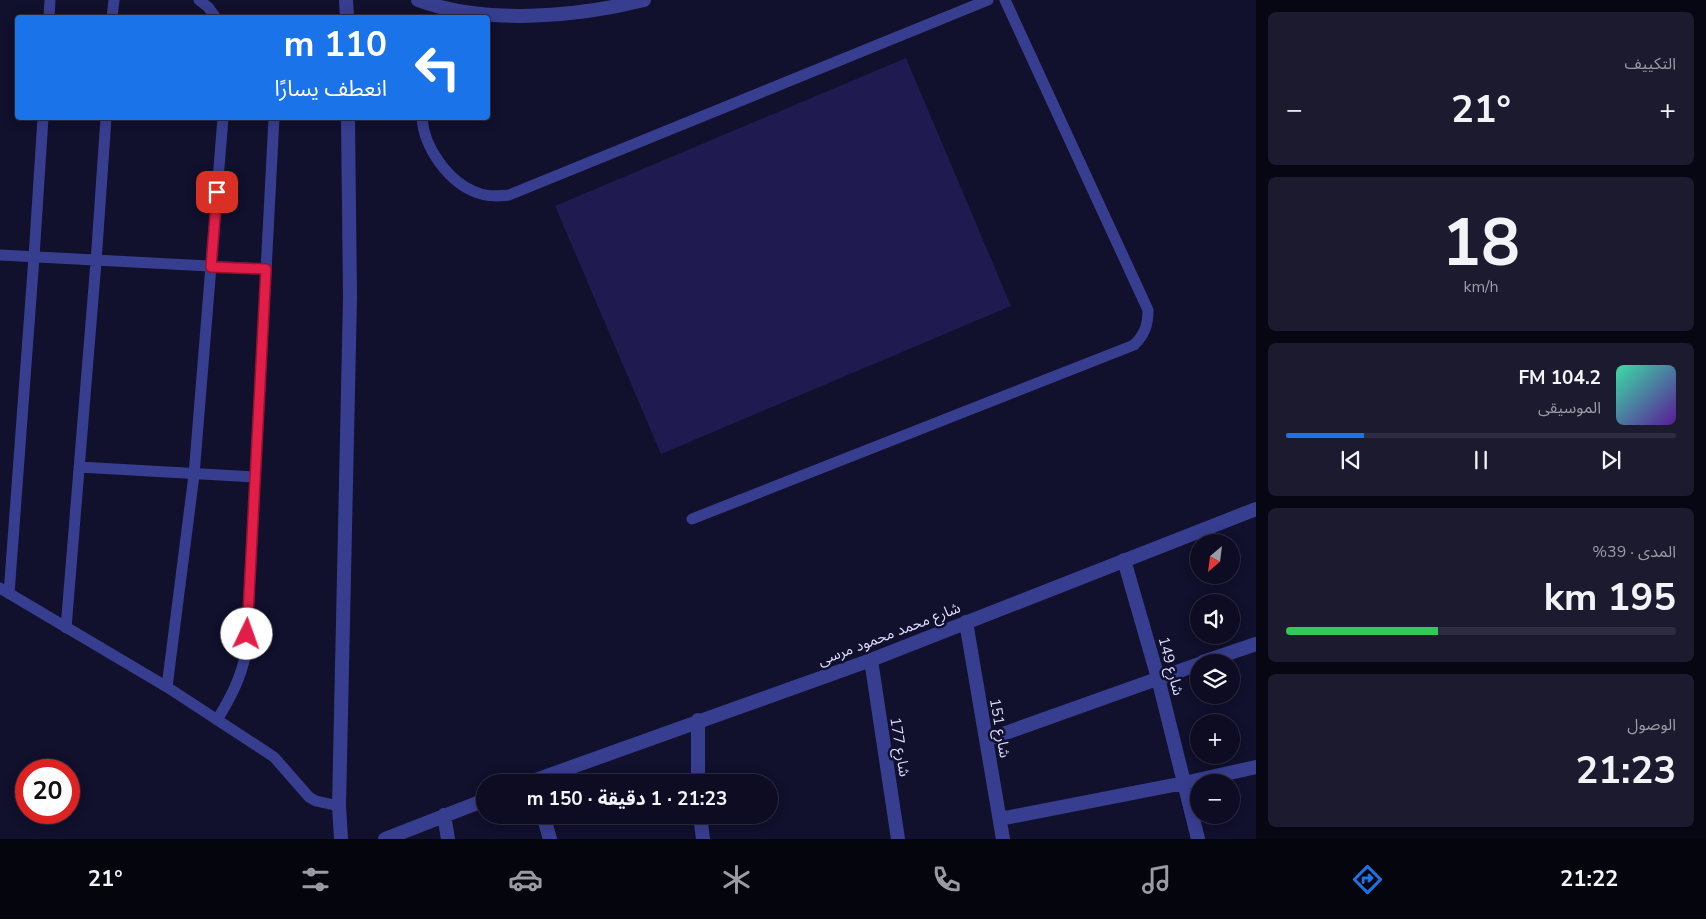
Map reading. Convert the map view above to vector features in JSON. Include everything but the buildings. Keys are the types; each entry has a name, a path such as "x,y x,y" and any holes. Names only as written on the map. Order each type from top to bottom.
{"street":[{"path":"346,0 346,15"},
{"path":"418,0 436,11 520,16 589,11 644,0"},
{"path":"341,839 339,806 350,298 348,120"},
{"name":"شارع محمد محمود مرسى","path":"553,774 698,720 870,660 1256,509"},
{"name":"شارع 149","path":"1124,560 1158,678 1198,839"},
{"name":"شارع 151","path":"966,622 1003,839"},
{"path":"1227,654 1256,644"},
{"name":"شارع 177","path":"870,660 898,839"},
{"path":"986,740 1190,667"},
{"path":"698,720 698,774"},
{"path":"1000,819 1256,767"},
{"path":"385,839 476,803"},
{"path":"444,815 448,839"},
{"path":"546,824 550,839"},
{"path":"701,824 703,839"}],"lane":[{"path":"49,15 50,0"},
{"path":"112,15 114,0"},
{"path":"199,0 208,6 214,15"},
{"path":"422,120 433,153 449,174 462,186 479,194 509,195 988,0"},
{"path":"692,519 1134,345 1143,336 1147,326 1148,310 1005,0"},
{"path":"43,120 34,256 5,591 167,687 274,757 309,797 316,801 339,806"},
{"path":"66,628 106,120"},
{"path":"167,687 194,475 223,120"},
{"path":"217,720 236,687 242,672 246,653 274,120"},
{"path":"0,255 96,262 266,269"},
{"path":"79,467 255,477"}],"route":[{"path":"217,192 211,267 266,269 247,634"}]}
